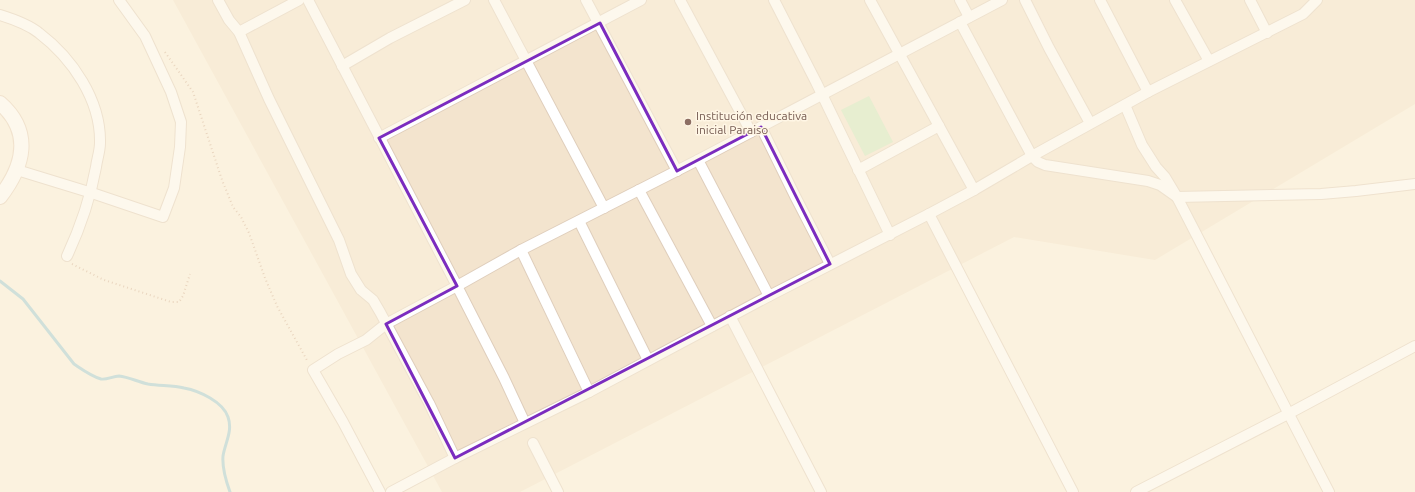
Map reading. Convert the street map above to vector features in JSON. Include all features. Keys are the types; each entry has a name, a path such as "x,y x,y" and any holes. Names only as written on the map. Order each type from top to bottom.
{"street":[{"path":"17,170 92,192 163,217 174,188 180,147 181,122 171,92 146,36 119,0"},
{"path":"218,0 229,20 239,32 269,99 339,240 351,274 361,290 373,300 429,403 455,458"},
{"path":"239,32 299,0"},
{"path":"308,0 457,286 525,423"},
{"path":"342,66 390,38 465,0"},
{"path":"494,0 604,208"},
{"path":"586,0 600,23 677,171"},
{"path":"379,138 642,0"},
{"path":"680,0 751,132"},
{"path":"774,0 816,82 890,235"},
{"path":"870,0 974,190"},
{"path":"960,0 965,19 1032,156 1038,162 1055,167 1148,181 1160,185 1177,197 1320,194 1415,184"},
{"path":"380,492 343,422 313,370 366,340 386,324 521,250 677,171 1002,0"},
{"path":"1025,0 1049,48 1090,123"},
{"path":"1100,0 1148,92"},
{"path":"1175,0 1209,61"},
{"path":"1250,0 1267,33"},
{"path":"391,492 455,458 589,392 730,316 830,264 890,235 974,190 1090,123 1302,14 1317,0"},
{"path":"0,15 38,32 60,51 72,65 84,84 94,106 99,127 100,144 92,192 68,256"},
{"path":"0,103 11,114 19,129 22,139 22,150 17,170 9,185 0,197"},
{"path":"1125,105 1142,145 1156,167 1165,177 1177,197 1329,492"},
{"path":"858,170 939,126"},
{"path":"761,127 830,264"},
{"path":"698,160 769,296"},
{"path":"640,190 712,326"},
{"path":"929,214 1073,492"},
{"path":"579,221 648,360"},
{"path":"521,250 589,392"},
{"path":"730,316 821,492"},
{"path":"1136,492 1288,414 1415,346"},
{"path":"533,443 558,492"}],"path":[{"path":"162,49 193,92 222,180 233,207 249,233 277,306 313,370"},
{"path":"68,256 69,262 83,271 104,280 171,302 179,302 183,296 190,274"}],"highlighted area":[{"path":"600,23 677,171 761,127 830,264 455,458 386,324 457,286 379,138"}],"shaded area":[{"path":"173,0 1415,0 1415,104 1155,260 1014,237 520,492 442,492"}],"green space":[{"path":"869,96 893,142 865,156 841,110"}],"waterway":[{"path":"0,281 23,299 74,364 90,375 101,379 119,376 148,384 175,386 190,389 216,402 228,417 230,427 223,456 223,465 230,492"}],"place":[{"name":"Institución educativa inicial Paraiso","path":"688,122"}]}
